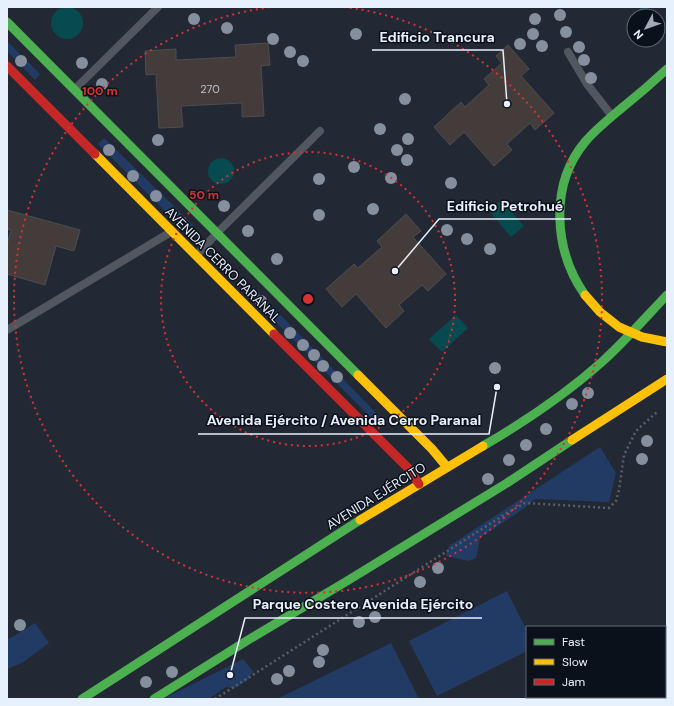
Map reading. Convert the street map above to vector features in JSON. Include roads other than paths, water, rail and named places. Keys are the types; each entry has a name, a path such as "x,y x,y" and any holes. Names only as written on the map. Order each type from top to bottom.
{"main road":[{"name":"AVENIDA CERRO PARANAL","path":"7,22 72,92 217,233 432,449 447,467"},
{"name":"AVENIDA CERRO PARANAL","path":"7,66 55,108 196,256 409,470 419,484"},
{"path":"667,69 655,81 612,116 589,137 581,147 566,176 559,210 560,229 567,262 579,288 589,301 601,314 631,334 647,339 667,342"},
{"name":"AVENIDA EJÉRCITO","path":"82,699 374,511 540,411 603,361 631,334 667,295"},
{"path":"154,699 248,640 507,483 667,379"}],"lane":[{"path":"72,92 158,7"},
{"path":"568,52 588,84 612,116"},
{"path":"196,256 217,233 320,131"},
{"path":"7,330 172,231"}],"place":[{"name":"Edificio Trancura","path":"507,104"},
{"name":"Edificio Petrohué","path":"395,271"},
{"name":"Avenida Ejército / Avenida Cerro Paranal","path":"497,387"},
{"name":"Parque Costero Avenida Ejército","path":"230,675"}]}
